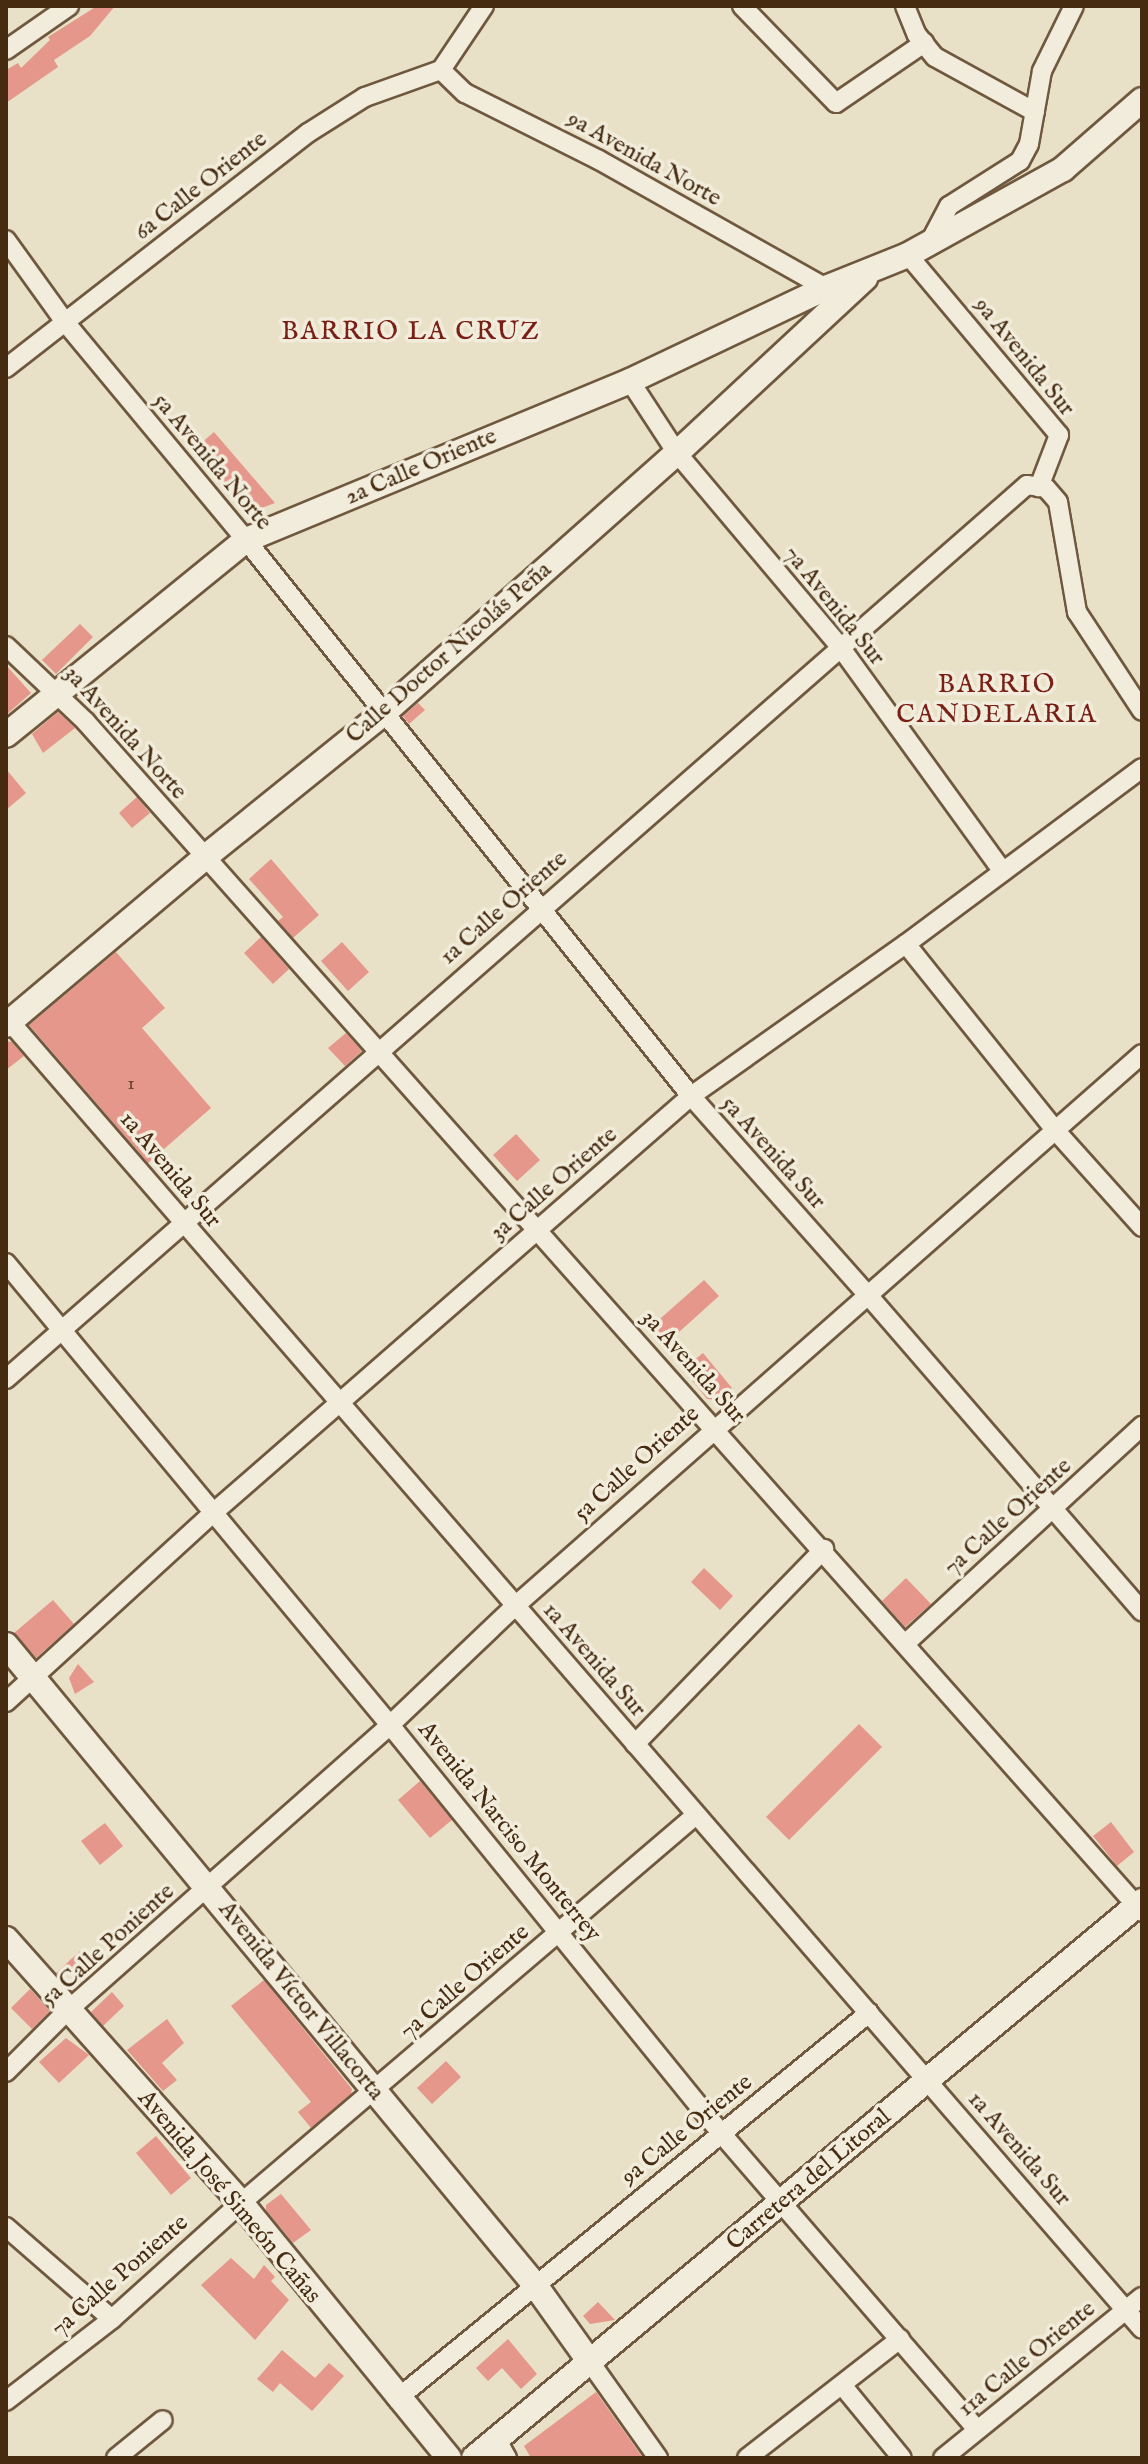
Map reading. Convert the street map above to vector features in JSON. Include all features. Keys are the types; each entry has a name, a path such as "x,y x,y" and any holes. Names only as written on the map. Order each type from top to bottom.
{"main road":[{"name":"2a Calle Oriente","path":"6,735 246,540 630,381 826,288 908,255 1063,169 1142,100"},
{"name":"Calle Doctor Nicolás Peña","path":"7,1021 385,712 677,453 879,265"},
{"name":"Avenida Víctor Villacorta","path":"6,1645 535,2285 590,2362"},
{"name":"Carretera del Litoral","path":"474,2458 502,2449 590,2362 1140,1906"},
{"name":"Avenida José Simeón Cañas","path":"6,1939 241,2203 397,2399 449,2458"}],"street":[{"path":"6,50 69,6"},
{"path":"441,70 484,6"},
{"path":"742,6 836,103 924,43"},
{"path":"905,6 935,57 1035,112"},
{"path":"930,242 949,206 1020,161 1029,144 1042,71 1074,6"},
{"name":"9a Avenida Norte","path":"441,70 465,93 599,160 826,288"},
{"name":"6a Calle Oriente","path":"6,368 308,133 365,97 441,70"},
{"name":"5a Avenida Norte","path":"6,240 65,322 385,712"},
{"name":"9a Avenida Sur","path":"908,255 1059,435 1039,487"},
{"name":"7a Avenida Sur","path":"630,381 677,453 841,648 1003,872"},
{"name":"1a Calle Oriente","path":"6,1379 1002,504 1027,485 1039,487"},
{"path":"1039,487 1046,488 1058,502 1077,612 1142,711"},
{"name":"3a Avenida Norte","path":"6,646 58,692 204,858"},
{"name":"5a Avenida Sur","path":"385,712 691,1096 1142,1612"},
{"name":"3a Calle Oriente","path":"6,1702 213,1513 691,1096 906,944 1142,768"},
{"name":"3a Avenida Sur","path":"204,858 1140,1906"},
{"path":"906,944 1055,1130 1142,1227"},
{"name":"1a Avenida Sur","path":"7,1021 1142,2329"},
{"name":"5a Calle Oriente","path":"208,1888 715,1427 1142,1054"},
{"name":"Avenida Narciso Monterrey","path":"6,1263 390,1725 721,2133 977,2430"},
{"name":"7a Calle Oriente","path":"906,1643 1142,1426"},
{"path":"635,1744 824,1549"},
{"name":"7a Calle Oriente","path":"375,2092 696,1815"},
{"name":"5a Calle Poniente","path":"6,2072 67,2011 208,1888"},
{"name":"9a Calle Oriente","path":"397,2399 869,2013"},
{"name":"7a Calle Poniente","path":"6,2401 112,2319 241,2203 375,2092"},
{"path":"6,2227 112,2319"},
{"name":"11a Calle Oriente","path":"943,2458 1142,2297"},
{"path":"747,2458 900,2339"},
{"path":"590,2362 658,2458"},
{"path":"842,2385 902,2458"},
{"path":"116,2458 163,2420"}],"building":[{"path":"97,6 115,6 90,36 54,60 58,67 6,103 6,70 18,63 21,68 50,40 48,37"},
{"path":"214,432 275,503 248,513 192,451"},
{"path":"80,624 93,637 56,674 42,660"},
{"path":"6,665 31,693 6,715"},
{"path":"418,703 425,710 409,724 403,716"},
{"path":"58,712 75,728 43,753 32,734"},
{"path":"6,769 26,793 6,810"},
{"path":"137,797 150,813 132,828 119,813"},
{"path":"271,859 319,915 293,938 278,921 283,917 249,879"},
{"path":"261,937 289,969 273,984 244,953"},
{"path":"342,942 369,972 348,991 321,961"},
{"path":"116,952 165,1008 142,1028 211,1108 148,1163 29,1025"},
{"path":"346,1033 362,1051 345,1066 328,1048"},
{"path":"6,1041 12,1042 24,1056 6,1070"},
{"path":"516,1134 540,1160 517,1181 493,1155"},
{"path":"704,1280 719,1296 668,1342 653,1325"},
{"path":"703,1353 732,1388 717,1400 707,1399 683,1369"},
{"path":"704,1568 733,1596 720,1610 691,1582"},
{"path":"906,1578 931,1604 905,1627 882,1601"},
{"path":"53,1600 74,1624 36,1658 14,1633"},
{"path":"78,1664 94,1682 75,1694 69,1678"},
{"path":"859,1724 882,1747 789,1840 766,1817"},
{"path":"420,1781 452,1820 430,1838 398,1800"},
{"path":"1111,1822 1134,1852 1117,1866 1093,1836"},
{"path":"105,1823 123,1846 100,1865 81,1841"},
{"path":"80,1951 95,1966 59,1976 56,1973"},
{"path":"264,1980 352,2089 351,2094 311,2128 298,2112 311,2102 231,2006"},
{"path":"30,1989 50,2011 32,2029 11,2008"},
{"path":"112,1992 124,2006 103,2026 91,2012"},
{"path":"167,2019 184,2043 162,2063 177,2080 163,2091 127,2050"},
{"path":"66,2038 89,2055 59,2083 39,2062"},
{"path":"446,2061 461,2077 432,2104 417,2088"},
{"path":"156,2136 191,2178 171,2195 136,2153"},
{"path":"281,2194 311,2230 293,2243 266,2210 266,2205"},
{"path":"231,2258 254,2279 264,2265 275,2277 271,2281 289,2300 255,2340 201,2285"},
{"path":"598,2302 615,2320 590,2324 583,2316"},
{"path":"508,2339 537,2374 521,2389 502,2368 488,2381 476,2368"},
{"path":"282,2350 315,2378 329,2363 344,2376 312,2411 280,2383 273,2392 257,2379"},
{"path":"596,2392 643,2458 531,2458 524,2446"}],"district":[{"name":"BARRIO LA CRUZ","path":"411,332"},
{"name":"BARRIO CANDELARIA","path":"997,700"}]}
